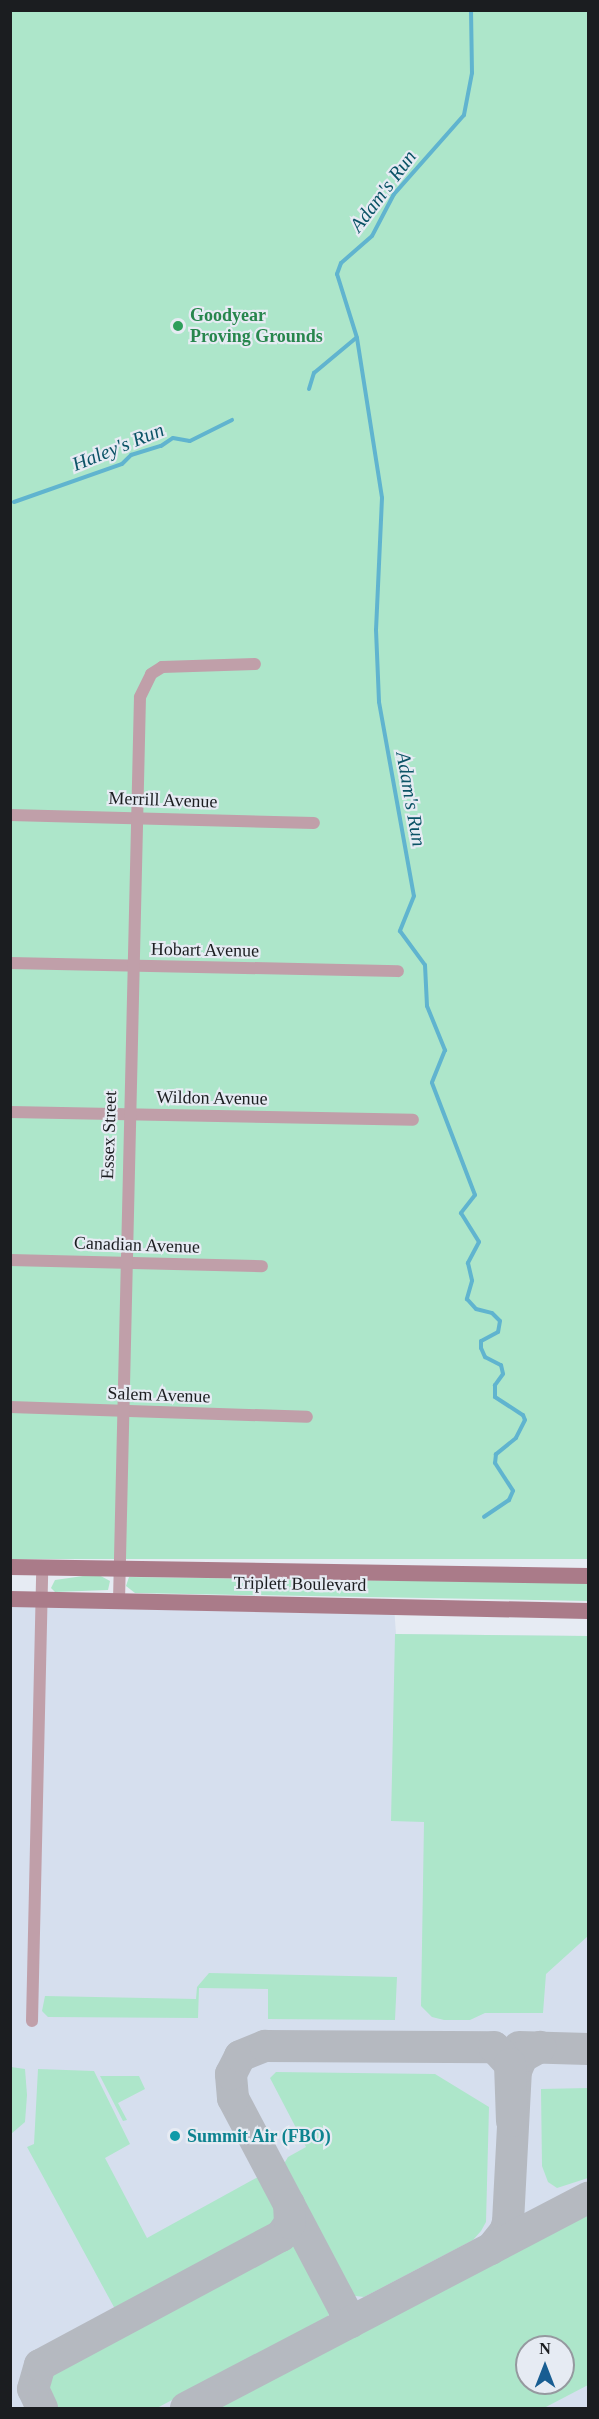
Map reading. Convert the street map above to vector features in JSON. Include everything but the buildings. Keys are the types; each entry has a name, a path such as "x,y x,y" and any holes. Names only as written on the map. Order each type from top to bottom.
{"main road":[{"name":"Triplett Boulevard","path":"10,1567 588,1576"},
{"name":"Triplett Boulevard","path":"10,1599 588,1611"}],"street":[{"name":"Essex Street","path":"119,1601 124,1263 137,817 137,715 142,688 151,674 169,667 255,664"},
{"name":"Merrill Avenue","path":"10,815 314,823"},
{"name":"Hobart Avenue","path":"10,963 398,971"},
{"name":"Wildon Avenue","path":"10,1112 413,1120"},
{"name":"Canadian Avenue","path":"10,1260 262,1266"},
{"name":"Salem Avenue","path":"10,1407 307,1417"},
{"path":"32,2021 42,1567"}],"shaded area":[{"path":"11,1599 394,1606 396,1634 588,1636 588,2408 11,2408"}],"green space":[{"path":"11,11 588,11 588,1559 11,1559"},
{"path":"97,1574 110,1581 108,1590 55,1592 51,1588 55,1580"},
{"path":"129,1577 588,1583 588,1601 135,1593 126,1586"},
{"path":"395,1634 588,1636 588,1936 546,1974 543,2013 485,2013 470,2020 444,2020 432,2017 421,2006 424,1822 391,1821"},
{"path":"209,1973 397,1977 395,2020 268,2019 268,1989 199,1988 198,2018 48,2017 42,2011 45,1996 196,1999 197,1987"},
{"path":"11,2067 25,2069 27,2095 25,2122 11,2134"},
{"path":"38,2069 94,2071 130,2144 105,2158 147,2238 258,2177 264,2179 283,2215 281,2226 127,2310 115,2309 27,2147 34,2144"},
{"path":"276,2072 435,2074 489,2107 486,2222 481,2231 473,2240 364,2297 348,2295 284,2174 282,2167 288,2157 306,2147 270,2078"},
{"path":"100,2076 139,2076 145,2089 118,2103 127,2120 123,2121"},
{"path":"588,2088 588,2178 557,2188 548,2182 542,2166 541,2089"},
{"path":"588,2204 588,2385 575,2392 575,2335 515,2335 515,2395 569,2395 544,2408 206,2408"},
{"path":"290,2243 300,2245 332,2304 332,2311 326,2318 157,2408 55,2408 44,2387 42,2376 48,2368"}],"waterway":[{"name":"Adam's Run","path":"471,10 472,73 464,115 394,194 372,236 341,263 337,274 357,338 382,498 376,630 379,702 414,896 400,931 425,965 427,1006 445,1050 432,1083 475,1195 461,1213 479,1242 468,1263 472,1281 467,1299 476,1309 492,1313 500,1321 498,1332 481,1341 481,1348 485,1357 501,1365 503,1374 495,1385 495,1397 523,1415 525,1420 516,1438 496,1454 495,1463 513,1491 509,1500 484,1517"},
{"name":"Haley's Run","path":"309,389 314,373 356,338"},
{"name":"Haley's Run","path":"14,502 122,464 131,455 161,446 173,438 190,441 232,420"}],"taxiway":[{"path":"351,2322 233,2098 231,2074 240,2056 265,2046 494,2047 510,2064 512,2121"},
{"path":"519,2047 588,2049"},
{"path":"491,2249 505,2232 508,2222 516,2071 522,2057 540,2047"},
{"path":"186,2408 588,2198"},
{"path":"42,2408 33,2389 40,2365 281,2236 290,2223 289,2204"}],"place":[{"name":"Goodyear Proving Grounds","path":"178,326"},
{"name":"Summit Air (FBO)","path":"175,2136"}]}
